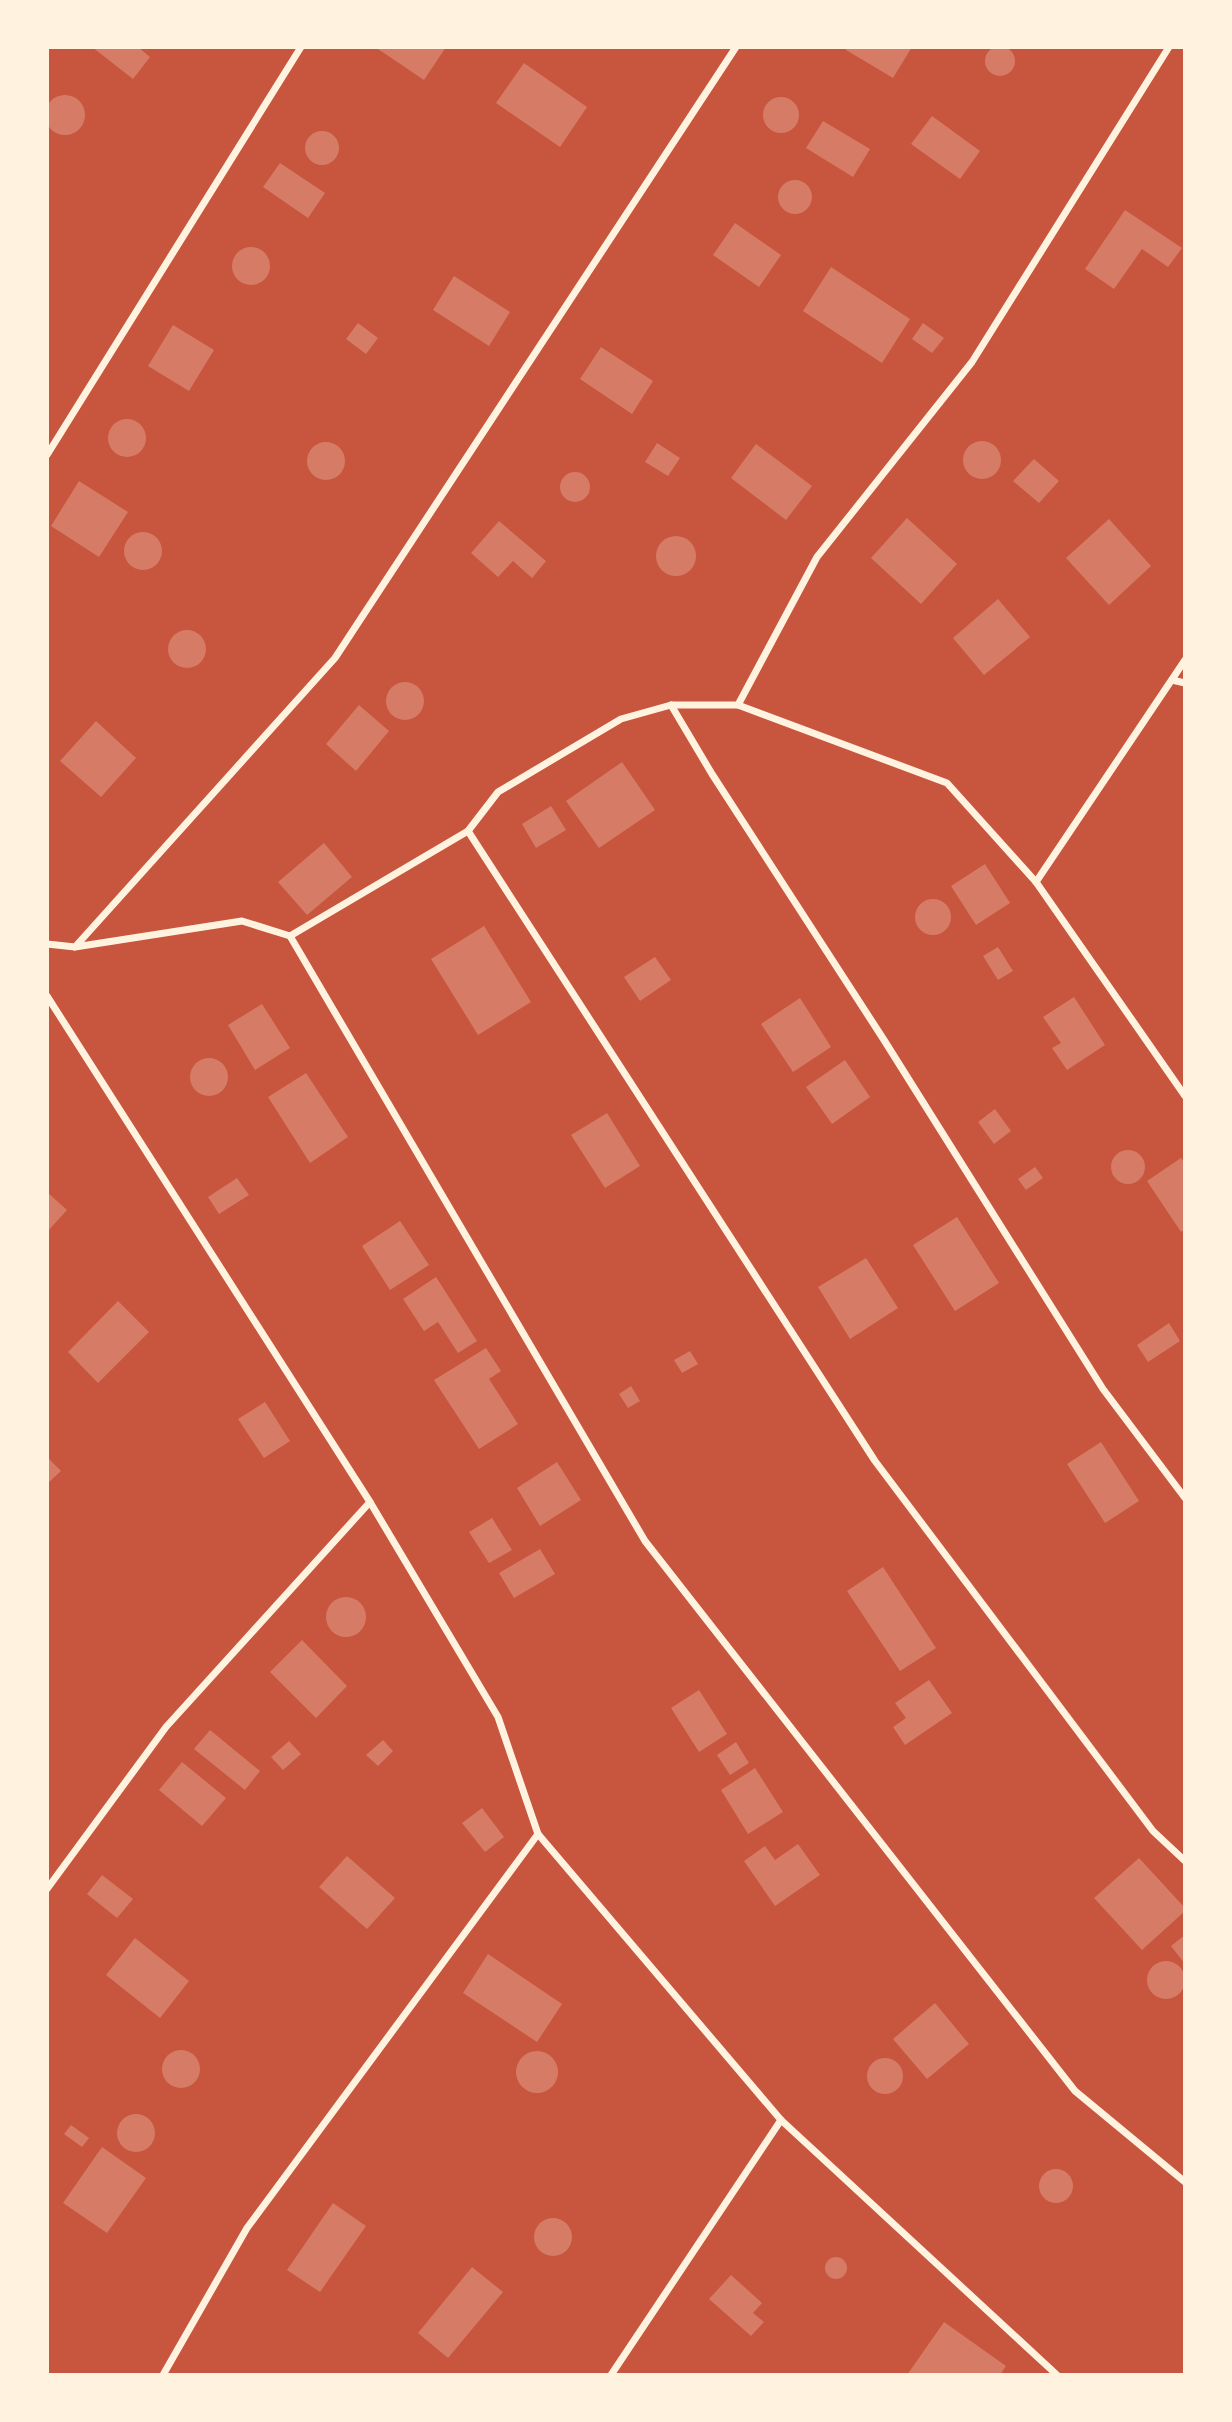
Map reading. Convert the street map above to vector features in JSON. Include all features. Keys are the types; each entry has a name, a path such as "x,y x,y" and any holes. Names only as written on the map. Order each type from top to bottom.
{"street":[{"path":"47,455 301,47"},
{"path":"75,947 335,658 736,47"},
{"path":"738,705 817,557 972,362 1169,47"},
{"path":"1037,882 1185,660"},
{"path":"1172,680 1185,683"},
{"path":"290,936 468,831 498,792 621,719 671,705 738,705 947,783 1037,882 1185,1096"},
{"path":"671,705 712,774 884,1040 1103,1389 1185,1498"},
{"path":"468,831 874,1461 1153,1831 1185,1861"},
{"path":"47,944 75,947 242,921 290,936 645,1541 1075,2091 1185,2182"},
{"path":"47,996 370,1502 498,1717 538,1834 781,2120 1057,2375"},
{"path":"47,1889 166,1727 370,1502"},
{"path":"163,2375 247,2228 538,1834"},
{"path":"611,2375 781,2120"}],"building":[{"path":"1000,46 1006,47 1014,55 1014,67 1006,75 1000,76 994,75 986,67 985,61 986,55 994,47"},
{"path":"92,47 138,47 150,57 133,79"},
{"path":"375,47 446,47 424,80"},
{"path":"848,47 912,47 893,78 846,50"},
{"path":"524,63 587,107 560,147 496,103"},
{"path":"65,95 79,101 85,115 79,129 65,135 51,129 45,115 51,101"},
{"path":"781,97 794,102 799,115 794,128 781,133 768,128 763,115 768,102"},
{"path":"932,116 980,151 960,179 911,144"},
{"path":"823,121 870,149 853,177 806,148"},
{"path":"322,131 334,136 339,148 334,160 322,165 310,160 305,148 310,136"},
{"path":"280,163 325,193 308,218 263,187"},
{"path":"795,180 807,185 812,197 807,209 795,214 783,209 778,197 783,185"},
{"path":"1125,210 1182,248 1168,267 1142,249 1114,289 1085,269"},
{"path":"735,223 781,255 759,287 713,255"},
{"path":"251,247 264,253 270,266 264,279 251,285 238,279 232,266 238,253"},
{"path":"831,267 910,319 882,363 803,311"},
{"path":"454,276 510,312 489,346 433,310"},
{"path":"358,323 378,338 366,354 346,339"},
{"path":"923,323 944,338 932,353 912,339"},
{"path":"173,325 214,350 189,391 148,366"},
{"path":"601,347 653,381 632,414 580,379"},
{"path":"127,419 141,424 146,438 141,452 127,457 113,452 108,438 113,424"},
{"path":"982,441 995,447 1001,460 995,473 982,479 969,473 963,460 969,447"},
{"path":"326,442 340,447 345,461 340,475 326,480 312,475 307,461 312,447"},
{"path":"657,443 680,458 668,476 645,462"},
{"path":"756,444 812,486 786,520 731,478"},
{"path":"1034,459 1059,481 1039,503 1013,481"},
{"path":"575,472 586,476 590,487 586,498 575,502 564,498 560,487 564,476"},
{"path":"79,481 128,512 99,557 51,526"},
{"path":"907,518 957,564 921,604 871,558"},
{"path":"1109,519 1151,566 1109,605 1066,558"},
{"path":"499,521 546,561 532,578 513,561 498,577 471,553"},
{"path":"143,532 157,537 162,551 157,565 143,570 129,565 124,551 129,537"},
{"path":"676,536 690,542 696,556 690,570 676,576 662,570 656,556 662,542"},
{"path":"998,599 1030,637 984,675 953,638"},
{"path":"187,630 201,635 206,649 201,663 187,668 173,663 168,649 173,635"},
{"path":"405,682 419,687 424,701 419,715 405,720 391,715 386,701 391,687"},
{"path":"359,705 389,731 356,771 326,744"},
{"path":"96,721 136,758 101,797 60,761"},
{"path":"622,762 655,810 599,848 566,801"},
{"path":"551,806 566,830 536,848 522,824"},
{"path":"324,843 352,877 307,915 278,882"},
{"path":"985,864 1010,903 976,925 951,886"},
{"path":"933,899 946,904 951,917 946,930 933,935 920,930 915,917 920,904"},
{"path":"484,926 531,1002 478,1035 431,959"},
{"path":"998,947 1013,971 998,980 983,956"},
{"path":"655,957 671,980 640,1001 624,977"},
{"path":"1074,997 1105,1045 1067,1070 1052,1048 1061,1043 1043,1017"},
{"path":"800,998 831,1047 793,1072 761,1024"},
{"path":"262,1004 290,1048 255,1070 228,1025"},
{"path":"209,1058 223,1063 228,1077 223,1091 209,1096 195,1091 190,1077 195,1063"},
{"path":"845,1060 870,1097 832,1124 806,1087"},
{"path":"306,1073 348,1137 310,1163 268,1097"},
{"path":"995,1109 1011,1131 994,1144 978,1122"},
{"path":"607,1113 640,1166 605,1188 571,1135"},
{"path":"1128,1150 1140,1155 1145,1167 1140,1179 1128,1184 1116,1179 1111,1167 1116,1155"},
{"path":"1181,1158 1185,1163 1185,1229 1181,1232 1147,1181"},
{"path":"1035,1167 1043,1178 1026,1190 1018,1179"},
{"path":"237,1178 249,1195 219,1214 208,1197"},
{"path":"47,1192 67,1210 47,1232"},
{"path":"957,1217 999,1283 955,1311 913,1245"},
{"path":"400,1221 429,1265 390,1290 362,1246"},
{"path":"866,1258 898,1308 850,1339 818,1287"},
{"path":"436,1277 477,1341 458,1353 438,1322 424,1331 403,1299"},
{"path":"118,1301 149,1332 98,1383 68,1352"},
{"path":"1169,1323 1180,1341 1148,1362 1137,1345"},
{"path":"486,1348 501,1371 489,1379 518,1424 479,1449 434,1380"},
{"path":"690,1351 698,1364 682,1373 674,1360"},
{"path":"631,1386 640,1401 628,1408 619,1394"},
{"path":"265,1402 290,1441 264,1458 238,1419"},
{"path":"1101,1442 1139,1501 1105,1523 1067,1464"},
{"path":"47,1457 61,1471 47,1484"},
{"path":"557,1462 581,1500 540,1526 517,1488"},
{"path":"492,1518 512,1550 489,1563 469,1532"},
{"path":"540,1549 555,1574 514,1598 499,1573"},
{"path":"883,1567 936,1648 900,1671 847,1591"},
{"path":"346,1597 354,1598 360,1603 365,1609 365,1625 360,1631 354,1636 346,1637 338,1636 332,1631 327,1625 326,1617 327,1609 332,1603 338,1598"},
{"path":"302,1640 347,1686 316,1718 270,1672"},
{"path":"929,1680 952,1713 905,1745 893,1727 906,1718 895,1703"},
{"path":"699,1690 727,1734 699,1752 671,1708"},
{"path":"210,1730 260,1771 245,1790 194,1749"},
{"path":"383,1740 393,1751 378,1766 366,1755"},
{"path":"289,1741 301,1754 283,1770 271,1757"},
{"path":"736,1742 749,1763 730,1775 717,1755"},
{"path":"182,1762 226,1798 202,1826 159,1790"},
{"path":"755,1768 783,1812 748,1834 721,1790"},
{"path":"482,1808 504,1837 485,1852 462,1823"},
{"path":"798,1844 820,1875 775,1906 744,1861 765,1846 775,1860"},
{"path":"347,1856 395,1898 367,1929 319,1887"},
{"path":"1139,1858 1185,1908 1185,1911 1142,1950 1094,1898"},
{"path":"102,1875 133,1899 117,1918 87,1894"},
{"path":"1185,1935 1185,1964 1171,1946"},
{"path":"135,1938 189,1981 160,2018 106,1975"},
{"path":"488,1954 562,2004 537,2042 463,1993"},
{"path":"1166,1961 1179,1967 1185,1980 1179,1993 1166,1999 1153,1993 1147,1980 1153,1967"},
{"path":"935,2003 969,2044 927,2079 893,2039"},
{"path":"181,2050 194,2056 200,2069 194,2082 181,2088 168,2082 162,2069 168,2056"},
{"path":"537,2051 552,2057 558,2072 552,2087 537,2093 522,2087 516,2072 522,2057"},
{"path":"885,2058 898,2063 903,2076 898,2089 885,2094 872,2089 867,2076 872,2063"},
{"path":"136,2114 149,2120 155,2133 149,2146 136,2152 123,2146 117,2133 123,2120"},
{"path":"71,2125 89,2138 82,2147 64,2134"},
{"path":"102,2147 146,2178 107,2233 63,2203"},
{"path":"1056,2169 1068,2174 1073,2186 1068,2198 1056,2203 1044,2198 1039,2186 1044,2174"},
{"path":"333,2203 366,2226 320,2292 287,2270"},
{"path":"553,2218 566,2224 572,2237 566,2250 553,2256 540,2250 534,2237 540,2224"},
{"path":"836,2257 844,2260 847,2268 844,2276 836,2279 828,2276 825,2268 828,2260"},
{"path":"472,2267 503,2292 448,2358 418,2333"},
{"path":"731,2275 762,2303 753,2313 764,2322 751,2336 709,2299"},
{"path":"944,2322 1006,2366 1000,2375 907,2375"}]}
